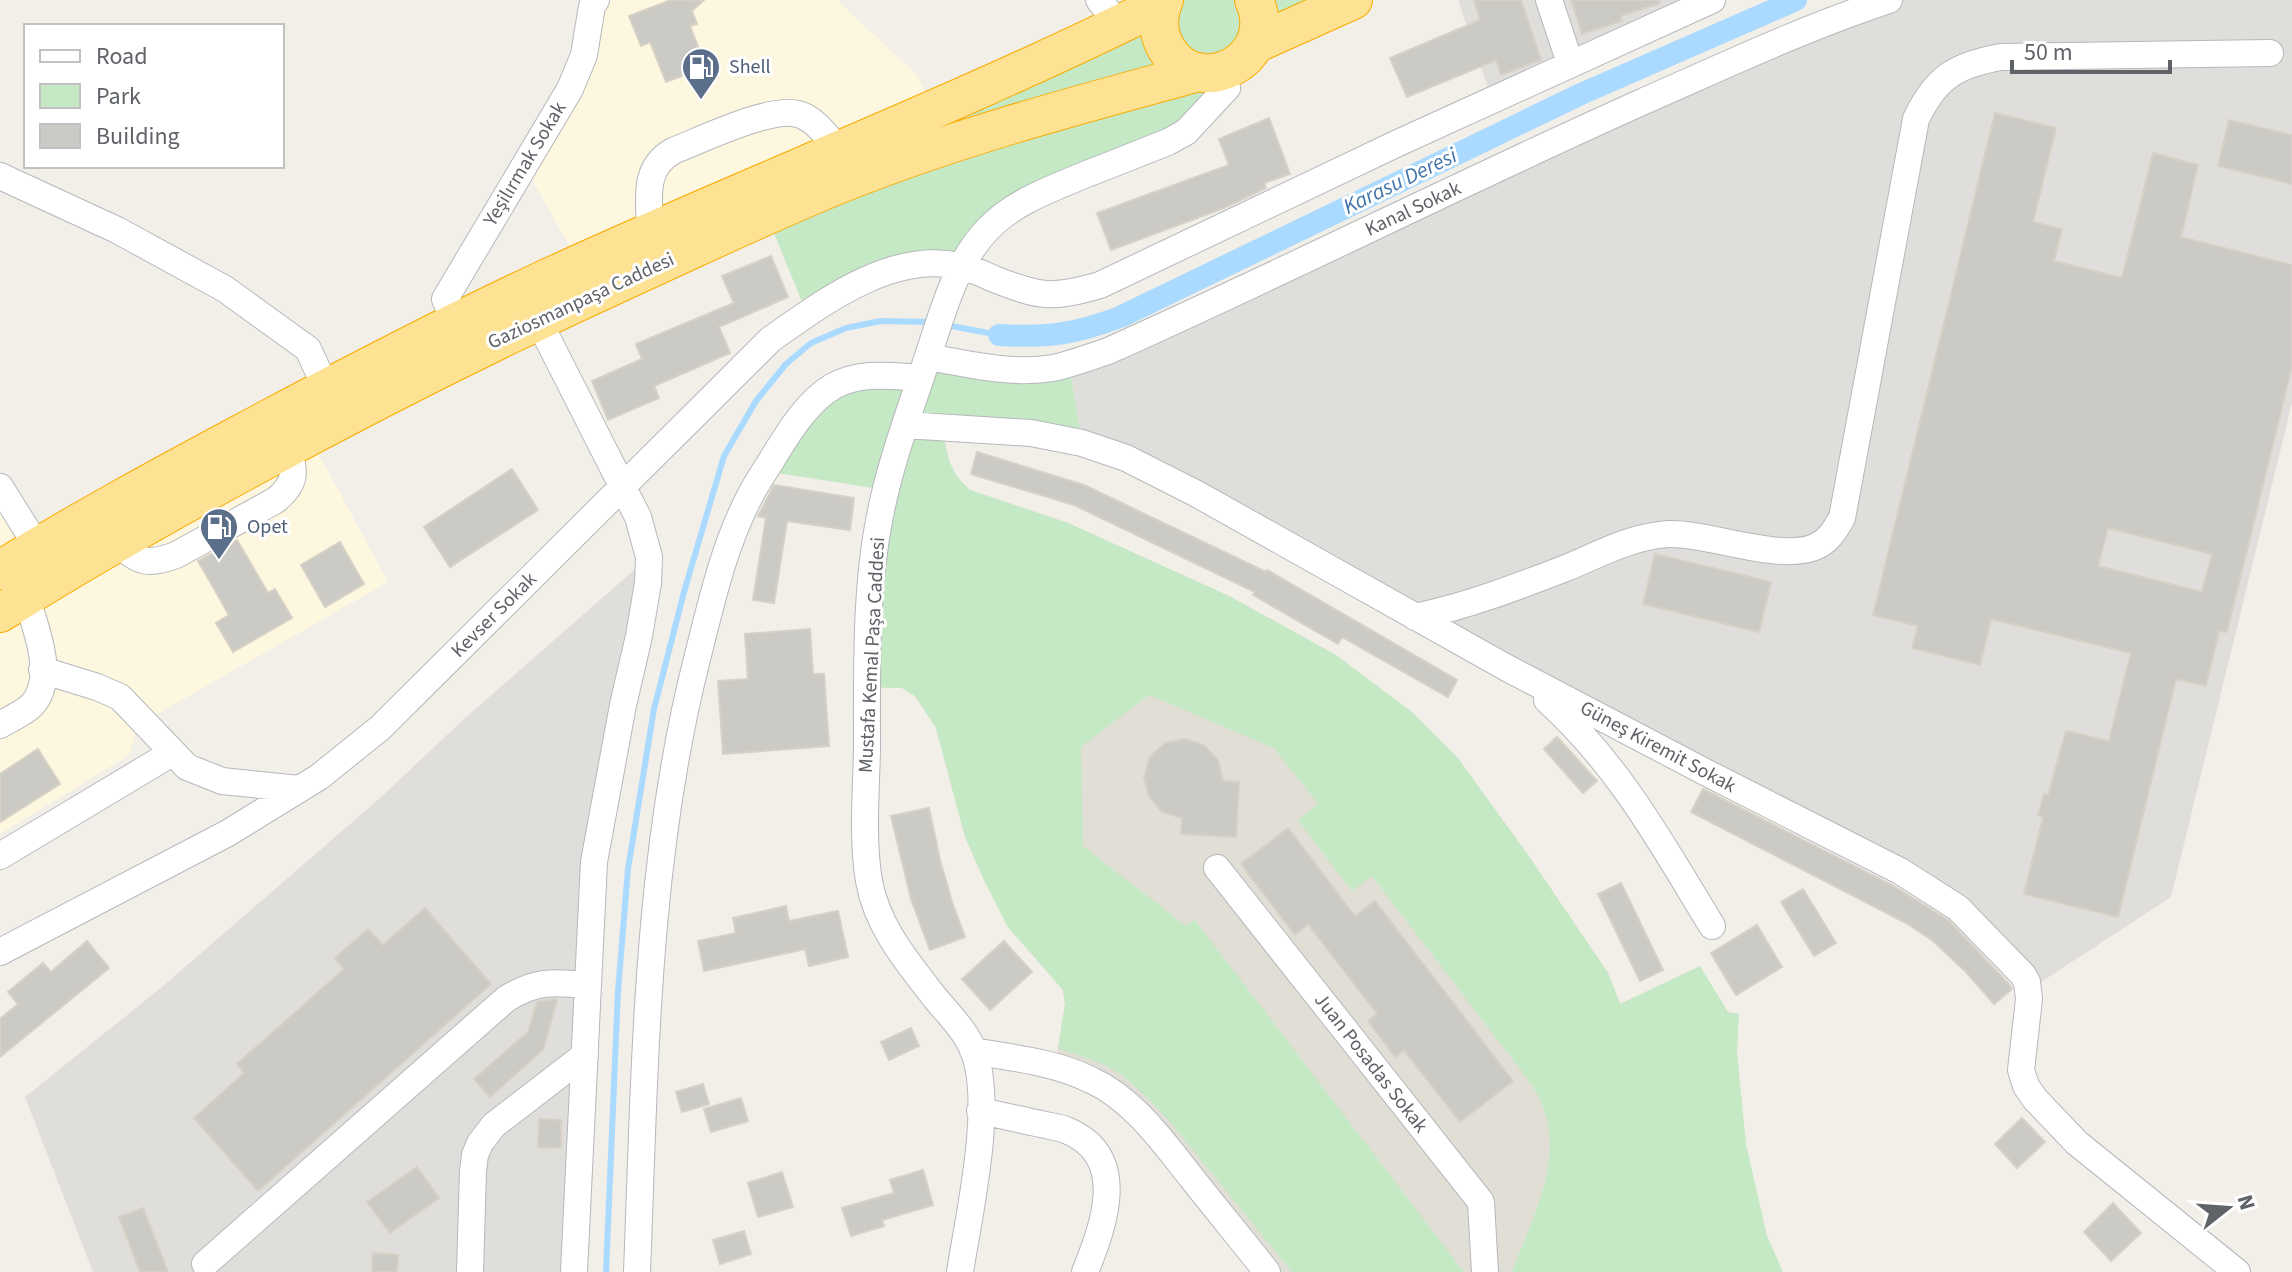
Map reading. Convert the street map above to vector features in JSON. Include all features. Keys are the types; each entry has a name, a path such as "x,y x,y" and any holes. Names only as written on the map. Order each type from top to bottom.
{"highway":[{"path":"1254,0 1259,15 1255,44"},
{"name":"Gaziosmanpaşa Caddesi","path":"13,605 288,448 468,353 538,320 850,180 1039,117 1241,62 1255,44 1353,0"},
{"name":"Gaziosmanpaşa Caddesi","path":"0,570 179,467 455,322 840,151 1112,9 1164,1 1159,22 1162,41 1177,62 1210,72"}],"street":[{"name":"Yeşilırmak Sokak","path":"455,322 445,299 570,89 584,55 592,6 596,0"},
{"path":"1549,0 1570,63"},
{"name":"Kevser Sokak","path":"0,952 228,833 319,777 380,728 771,339 807,314 878,275 935,263 962,266 1039,294 1058,295 1100,285 1570,63 1681,6 1712,0"},
{"name":"Kanal Sokak","path":"637,1272 648,993 658,874 682,718 712,601 728,549 750,496 788,434 813,403 833,386 927,359 1025,370 1051,368 1108,351 1609,117 1779,41 1889,0"},
{"path":"1415,617 1510,589 1620,544 1645,537 1695,535 1800,552 1819,545 1831,536 1842,518 1916,119 1935,87 1953,72 1974,62 2001,57 2270,53"},
{"name":"Mustafa Kemal Paşa Caddesi","path":"960,1272 978,1159 980,1077 973,1051 959,1025 894,944 877,914 869,881 866,847 867,701 871,581 880,516 905,425 948,297 962,266 988,228 1013,208 1051,189 1186,132 1227,88 1210,72"},
{"path":"650,234 650,181 662,157 673,151 766,115 784,112 800,114 813,121 840,151"},
{"path":"0,176 117,230 225,289 308,349 326,388"},
{"path":"538,320 638,517 649,557 639,636 594,862 574,1272"},
{"name":"Güneş Kiremit Sokak","path":"905,425 1031,433 1082,443 1126,458 1197,494 1507,668 1900,871 1958,908 1998,946 2027,982 2029,999 2021,1070 2026,1086 2035,1099 2077,1143 2237,1272"},
{"path":"0,487 37,546"},
{"path":"0,725 32,705 39,691 42,670 42,649 13,605"},
{"path":"1507,668 1570,720 1611,768 1646,816 1712,926"},
{"path":"42,670 120,697 187,767 222,781 299,789"},
{"path":"0,856 172,753"},
{"name":"Juan Posadas Sokak","path":"1217,868 1481,1202 1485,1272"},
{"path":"205,1264 506,999 521,990 552,981 588,985"},
{"path":"973,1051 1071,1071 1112,1092 1157,1136 1267,1272"},
{"path":"470,1272 473,1171 480,1143 494,1125 585,1055"},
{"path":"980,1111 1065,1129 1093,1151 1104,1172 1107,1197 1106,1212 1085,1272"}],"shaded area":[{"path":"596,0 837,0 918,76 932,111 580,264 524,166"},
{"path":"1458,0 1712,0 1492,100"},
{"path":"1889,0 2292,0 2292,403 2171,897 2029,990 1958,908 1082,443 1069,364"},
{"path":"942,427 950,465 958,479 970,490 1068,523 1229,596 1336,655 1413,713 1457,757 1608,973 1627,1020 1683,1272 1267,1272 1157,1136 1055,1067 1065,1004 1063,990 1008,927 985,882 965,837 936,728 915,696 902,688 867,687"},
{"path":"309,436 388,582 138,725 129,755 0,834 0,613"},
{"path":"0,488 37,546 0,570"},
{"path":"649,557 594,862 574,1272 93,1272 25,1097 162,987 379,799 464,719"}],"green space":[{"path":"1164,0 1353,0 1303,21 1186,132 1051,189 974,247 807,314 767,216 918,117"},
{"path":"928,357 1069,364 1082,443 942,428 950,462 970,490 1068,523 1229,596 1336,655 1413,713 1457,757 1528,855 1608,973 1620,1004 1700,966 1728,1012 1739,1014 1737,1052 1746,1144 1767,1236 1783,1272 1512,1272 1537,1209 1548,1165 1550,1143 1547,1122 1534,1089 1372,876 1352,891 1298,820 1318,804 1274,748 1149,695 1081,747 1083,846 1186,926 1195,920 1464,1272 1292,1272 1148,1098 1123,1076 1103,1064 1058,1048 1065,1004 1063,990 1008,927 985,882 965,837 936,728 915,696 902,688 867,687 886,490 765,471 833,386 920,378"}],"building":[{"path":"671,0 704,0 692,11 697,24 690,26 706,67 666,82 650,42 641,46 629,16"},
{"path":"1474,0 1521,0 1541,60 1501,75 1496,60 1407,97 1390,58 1480,20"},
{"path":"1571,0 1659,0 1660,3 1621,16 1622,21 1582,34"},
{"path":"1995,113 2056,128 2033,222 2062,229 2054,261 2122,278 2153,153 2198,165 2181,237 2292,265 2292,366 2227,632 2219,631 2206,686 2176,679 2118,917 2024,894 2043,817 2038,815 2044,794 2048,795 2066,731 2109,741 2131,653 1991,619 1980,665 1912,648 1918,626 1873,615","holes":["2108,528 2212,554 2202,592 2098,566"]},
{"path":"1269,118 1290,174 1264,183 1266,188 1224,208 1111,250 1097,213 1229,165 1219,139"},
{"path":"2229,120 2292,135 2292,184 2218,166"},
{"path":"771,256 788,297 719,327 730,353 654,386 659,398 608,420 592,381 642,359 636,344 734,303 722,276"},
{"path":"977,452 1084,485 1267,570 1457,680 1448,697 1342,637 1338,644 1253,595 1255,592 1074,505 971,474"},
{"path":"512,469 538,510 450,567 424,527"},
{"path":"774,485 854,498 850,530 787,521 774,603 753,600 766,518 758,516"},
{"path":"237,540 268,593 275,589 292,618 233,652 216,623 229,615 198,561"},
{"path":"340,542 364,584 325,607 301,565"},
{"path":"1655,554 1771,582 1759,632 1643,604"},
{"path":"810,629 813,674 824,674 829,746 723,754 718,681 748,679 745,634"},
{"path":"1557,737 1597,781 1583,793 1544,749"},
{"path":"1185,739 1204,745 1218,760 1223,781 1239,782 1236,837 1181,834 1182,818 1162,812 1149,797 1144,777 1150,757 1165,743"},
{"path":"38,749 60,784 0,822 0,774"},
{"path":"1703,789 1892,885 1948,920 2012,989 1994,1004 1933,941 1908,924 1691,812"},
{"path":"929,808 940,860 965,937 930,950 911,899 891,816"},
{"path":"1288,828 1355,916 1375,901 1513,1081 1460,1122 1404,1050 1395,1057 1368,1021 1377,1014 1308,924 1295,935 1241,864"},
{"path":"1621,883 1663,970 1640,981 1598,894"},
{"path":"1803,889 1836,943 1814,956 1781,902"},
{"path":"786,906 789,921 838,911 848,957 809,966 805,949 704,971 698,941 736,933 733,918"},
{"path":"425,908 491,984 258,1191 194,1118 244,1073 237,1064 344,969 335,958 368,929 383,945"},
{"path":"1757,925 1782,967 1736,995 1711,953"},
{"path":"87,941 109,968 0,1057 0,1019 18,1004 8,992 43,963 51,972"},
{"path":"1004,941 1032,972 990,1010 962,979"},
{"path":"555,999 543,1050 490,1097 474,1079 528,1032 537,1002"},
{"path":"911,1028 919,1046 889,1060 881,1042"},
{"path":"703,1084 709,1104 682,1112 676,1092"},
{"path":"741,1098 748,1121 711,1132 704,1109"},
{"path":"2022,1118 2045,1142 2017,1168 1995,1144"},
{"path":"539,1119 561,1120 561,1148 538,1147"},
{"path":"417,1167 439,1198 390,1233 367,1202"},
{"path":"923,1170 933,1205 882,1220 884,1226 851,1236 842,1208 894,1193 890,1180"},
{"path":"782,1172 793,1207 758,1217 748,1183"},
{"path":"2113,1203 2141,1233 2111,1261 2084,1232"},
{"path":"143,1208 168,1272 140,1272 119,1217"},
{"path":"744,1231 751,1254 720,1264 713,1240"},
{"path":"373,1253 398,1255 397,1272 372,1272"}],"waterway":[{"name":"Karasu Deresi","path":"999,335 1061,334 1120,317 1581,94 1796,0"},
{"path":"606,1272 618,991 628,869 654,709 724,456 756,401 786,364 811,343 846,328 881,321 931,322"},
{"path":"946,325 999,335"}],"place":[{"name":"Shell","path":"701,101"},
{"name":"Opet","path":"219,561"}]}
